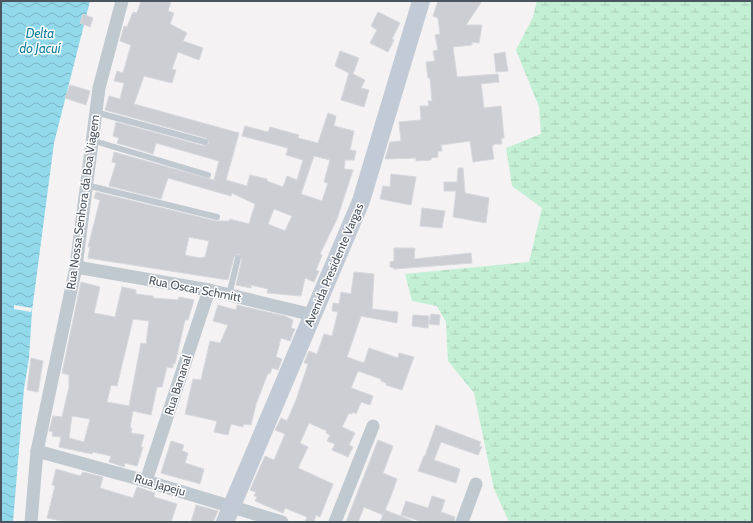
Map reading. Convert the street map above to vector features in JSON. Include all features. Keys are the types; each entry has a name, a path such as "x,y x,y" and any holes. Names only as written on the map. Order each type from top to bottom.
{"street":[{"name":"Rua Nossa Senhora da Boa Viagem","path":"31,522 37,451 76,267 91,140 99,88 122,1"},
{"name":"Avenida Presidente Vargas","path":"229,514 361,201 421,1"},
{"name":"Rua Oscar Schmitt","path":"76,267 209,290 313,315"},
{"name":"Rua Bananal","path":"146,481 209,290"},
{"path":"335,522 374,426"},
{"name":"Rua Japeju","path":"37,451 146,481 229,514 282,522"},
{"path":"462,522 476,484"}],"lane":[{"path":"95,112 205,142"},
{"path":"91,140 208,175"},
{"path":"86,185 218,217"},
{"path":"229,295 238,258"}],"green space":[{"path":"537,1 752,1 752,522 509,522 494,489 474,393 448,361 446,322 437,306 412,301 405,274 529,262 542,208 512,186 506,148 541,134 539,107 516,50 533,17"}],"water":[{"name":"Delta do Jacuí","path":"1,1 90,1 54,143 32,311 29,358 24,389 13,522 1,522"}],"pier":[{"path":"14,305 32,308 31,312 14,309"}],"building":[{"path":"141,1 171,1 168,11 174,13 170,24 187,33 183,41 203,48 199,60 178,52 172,69 176,70 172,83 144,76 134,104 239,133 226,180 247,186 250,175 267,179 267,181 283,187 287,176 297,180 303,160 286,155 288,148 242,136 245,126 268,132 270,127 299,135 298,138 318,143 328,113 336,116 334,126 354,131 350,150 356,151 354,160 345,160 344,169 353,170 337,219 320,254 322,255 316,270 319,271 314,282 305,278 301,296 267,293 268,289 251,285 251,288 236,285 242,259 239,254 234,257 228,280 88,258 90,247 88,247 100,200 94,198 96,192 216,221 229,221 230,219 249,224 255,204 232,193 231,196 168,178 161,199 109,186 116,163 112,162 114,152 214,180 219,161 156,143 153,154 117,143 119,138 113,136 116,122 204,146 209,143 206,138 105,110 109,96 120,99 124,83 114,81 117,71 123,73 131,45 120,41 124,26 127,27 133,12 137,13","holes":["314,156 330,160 324,182 328,183 322,201 301,194","274,209 292,216 285,231 268,224","189,237 209,241 205,257 200,258 185,255"]},
{"path":"438,1 482,1 466,25 482,25 479,43 472,42 472,45 453,47 457,77 498,74 499,82 481,84 484,108 501,106 504,138 501,138 502,144 495,144 492,146 494,159 473,162 470,141 441,145 442,151 438,151 438,157 431,158 431,160 416,161 416,158 385,159 390,142 401,141 399,122 421,120 420,106 429,106 428,101 432,101 430,78 428,78 426,62 435,61 433,51 438,50 435,35 440,34 438,18 433,16"},
{"path":"378,12 400,23 392,39 394,40 388,52 370,43 377,30 371,26"},
{"path":"83,14 93,18 90,27 80,23"},
{"path":"340,51 359,58 353,74 365,80 361,88 369,90 364,107 341,100 349,73 335,66"},
{"path":"505,52 508,71 496,72 494,54"},
{"path":"70,85 90,91 86,105 65,98"},
{"path":"458,168 463,168 465,193 489,198 486,223 453,217 456,191 444,191 444,182 457,182"},
{"path":"391,174 416,177 411,205 380,199 383,186 390,187"},
{"path":"422,208 445,211 442,228 420,226"},
{"path":"394,248 415,248 414,259 471,253 472,263 394,269 390,267 390,262 394,261"},
{"path":"354,272 374,274 372,309 398,312 397,323 361,316 347,357 364,363 369,348 398,358 399,353 414,357 402,390 386,385 386,383 381,381 381,379 358,371 351,388 373,396 370,405 361,402 356,414 353,412 352,414 349,413 342,427 355,433 349,445 353,447 348,457 332,450 335,444 327,441 330,435 326,433 327,431 309,423 300,443 308,447 298,468 333,484 320,517 316,515 314,522 305,522 307,517 285,508 283,513 255,501 257,497 254,496 256,492 250,490 265,456 274,460 285,434 275,430 281,418 287,421 308,364 304,363 309,351 317,354 324,334 332,336 338,312 332,311 333,303 339,304 341,292 351,294"},
{"path":"81,282 100,287 94,313 115,317 122,287 136,290 136,294 153,296 153,298 178,300 179,297 194,300 188,320 185,320 175,364 173,363 173,368 167,367 162,387 157,387 151,415 133,411 130,428 132,428 131,433 144,435 141,447 143,447 137,466 125,463 124,467 109,462 111,456 93,452 92,454 59,447 61,437 52,436 53,432 49,431 53,416 62,417 69,387 69,375 62,373","holes":["133,319 149,321 146,344 141,343 129,406 107,402 111,385 117,386","72,416 90,419 84,442 69,438"]},
{"path":"218,305 236,310 237,305 285,316 293,320 291,328 295,329 290,341 281,338 276,357 282,359 278,370 272,368 270,374 268,373 256,404 251,425 244,424 243,427 231,424 228,435 214,432 217,421 185,414 193,379 201,380 210,341 220,343 228,325 213,321"},
{"path":"431,314 440,315 439,325 429,324"},
{"path":"413,315 429,316 428,328 412,326"},
{"path":"31,358 43,361 38,392 27,390"},
{"path":"436,425 481,442 479,446 482,447 478,455 441,442 434,460 460,469 456,483 418,471"},
{"path":"378,440 393,446 383,473 397,479 391,496 383,515 364,507 358,522 346,522"},
{"path":"171,441 184,445 182,451 188,453 185,463 204,469 200,484 161,473"},
{"path":"56,469 80,476 83,472 103,477 100,488 133,498 137,487 155,493 154,497 177,504 171,522 67,522 47,518 55,486 52,485"},
{"path":"432,496 445,500 441,512 455,517 454,522 423,522 401,515 406,501 428,508"},
{"path":"196,505 218,511 213,522 191,522"},
{"path":"385,510 413,521 413,522 380,522"}]}
